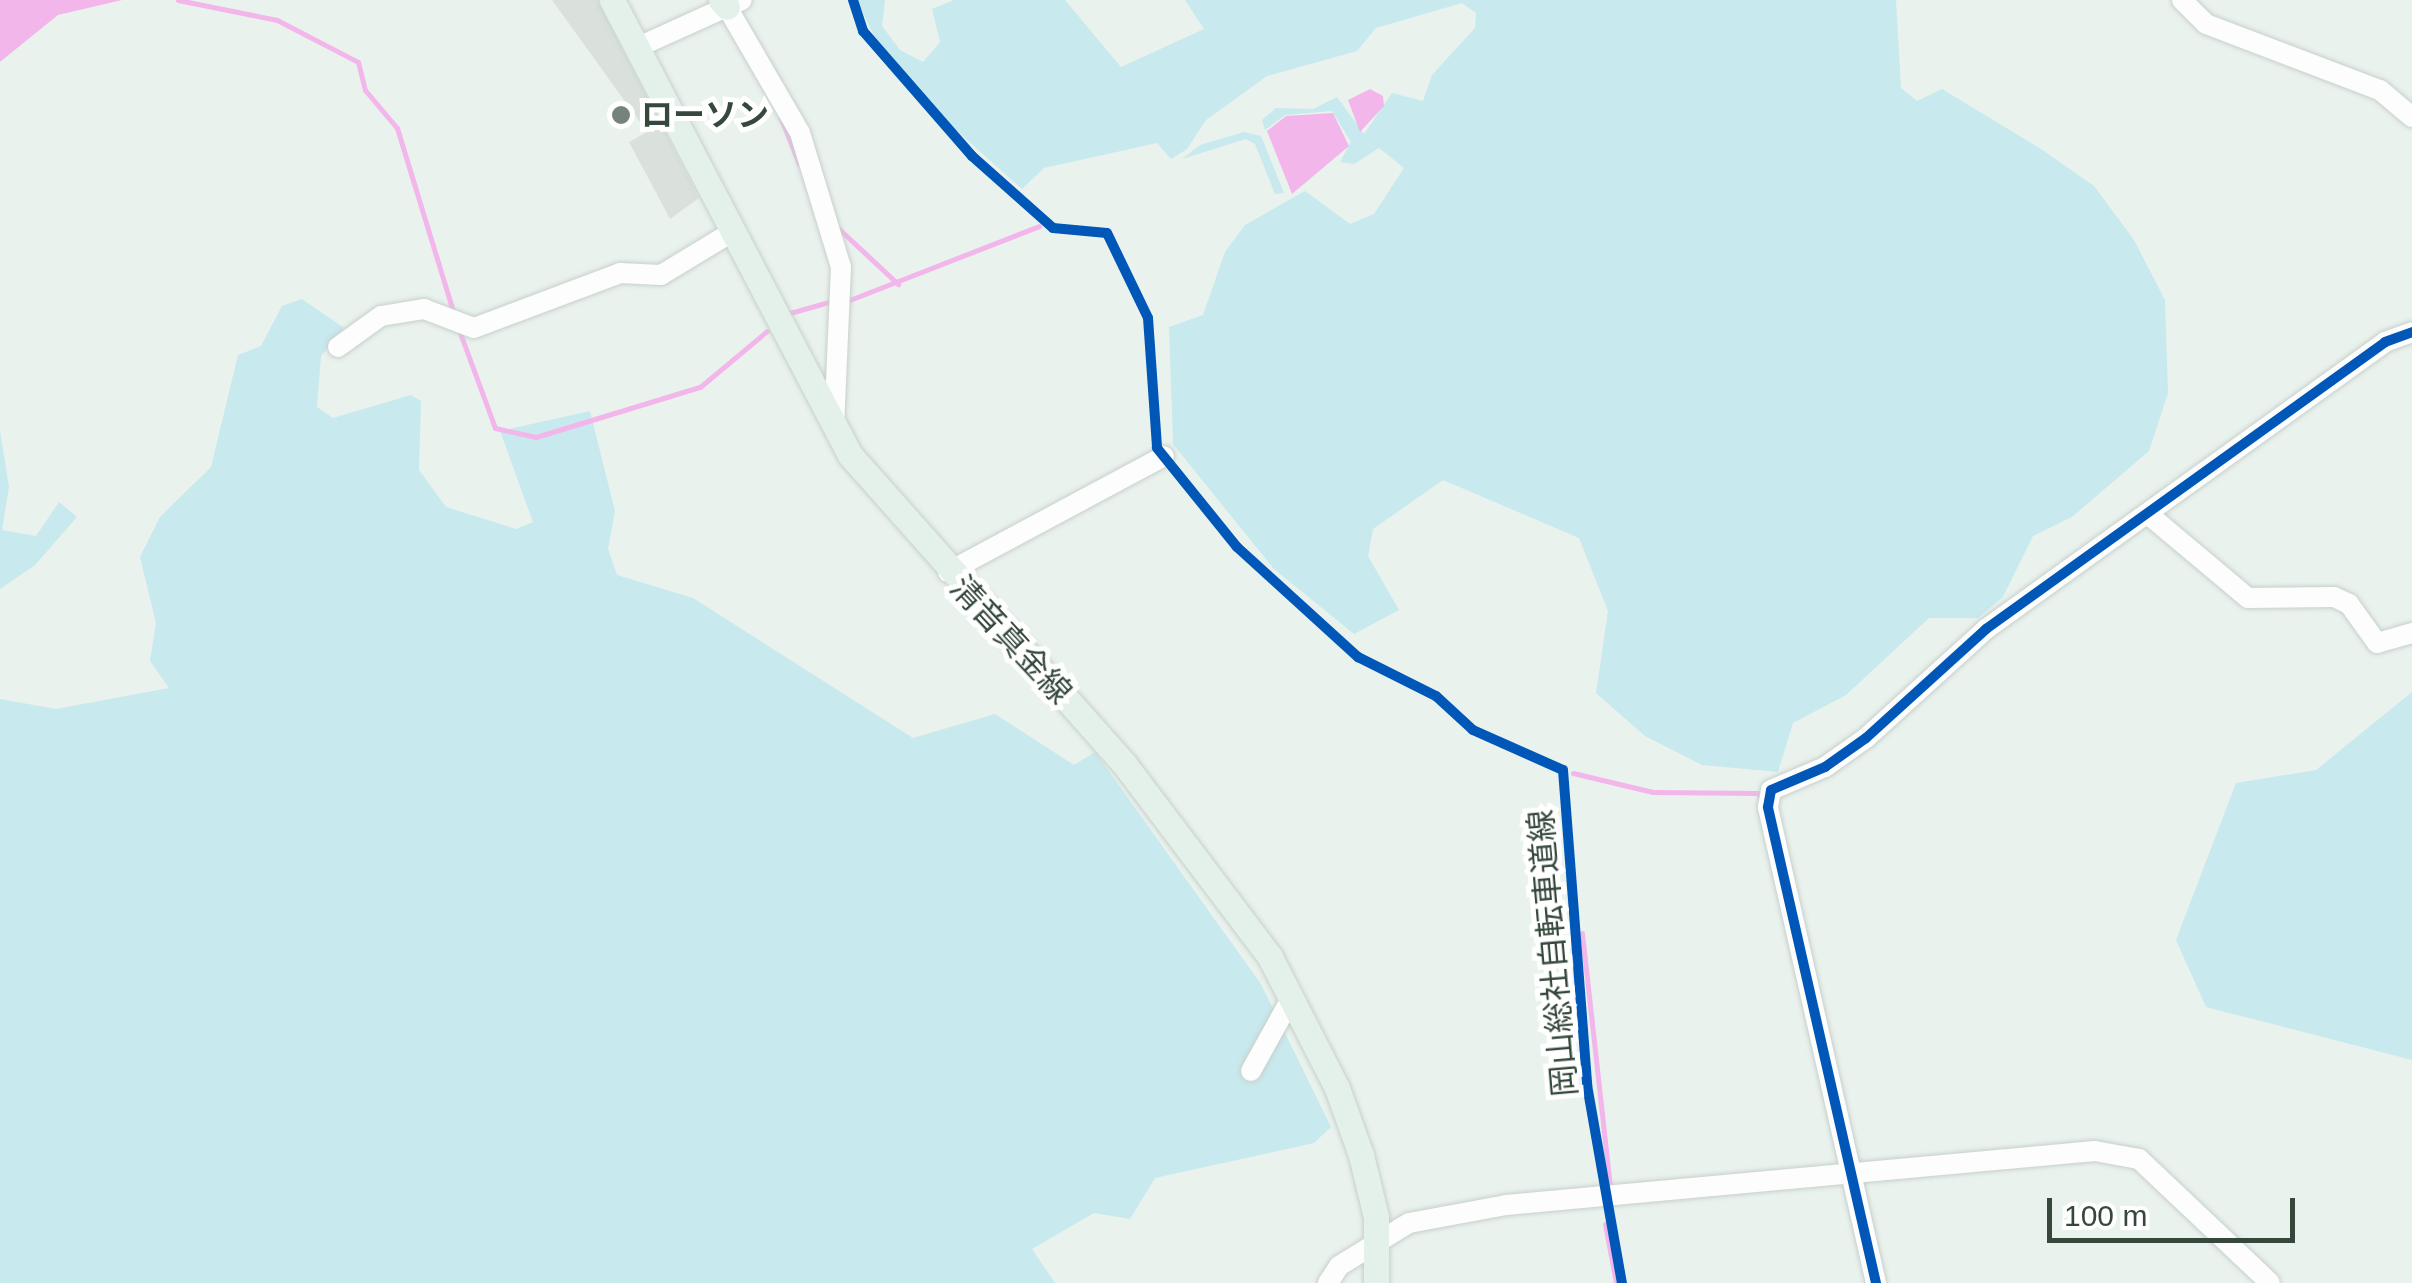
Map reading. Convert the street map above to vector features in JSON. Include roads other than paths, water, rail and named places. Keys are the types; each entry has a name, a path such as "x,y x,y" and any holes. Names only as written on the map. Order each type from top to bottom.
{"main road":[{"name":"清音真金線","path":"612,0 834,427 880,496 1135,777 1270,957 1349,1119 1371,1190 1378,1242 1376,1283"}],"street":[{"path":"2182,0 2206,24 2380,90 2412,117"},
{"path":"636,48 730,2 800,133 829,222 844,300 834,427"},
{"path":"338,348 381,316 424,309 474,328 620,273 661,275 732,232"},
{"path":"1876,1283 1846,1172 1768,806 1770,790 1825,767 1866,738 1986,629 2386,342 2412,332"},
{"path":"948,572 1164,456"},
{"path":"2150,515 2248,598 2334,597 2348,604 2377,643 2412,633"},
{"path":"1251,1071 1292,997"},
{"path":"1328,1283 1339,1266 1409,1223 1506,1205 1846,1172 2126,1153 2270,1283"}],"waterway":[{"path":"178,0 277,20 358,62 365,90 397,128 454,315"},
{"path":"781,118 799,164"},
{"path":"847,301 1039,226"},
{"path":"839,229 898,284"},
{"path":"790,313 836,300"},
{"path":"459,330 495,428 536,437 700,387 767,331"},
{"path":"1573,773 1653,792 1758,793 1762,801"},
{"path":"1582,933 1610,1187"},
{"path":"1605,1224 1616,1283"}],"place":[{"name":"ローソン","path":"621,115"}]}
